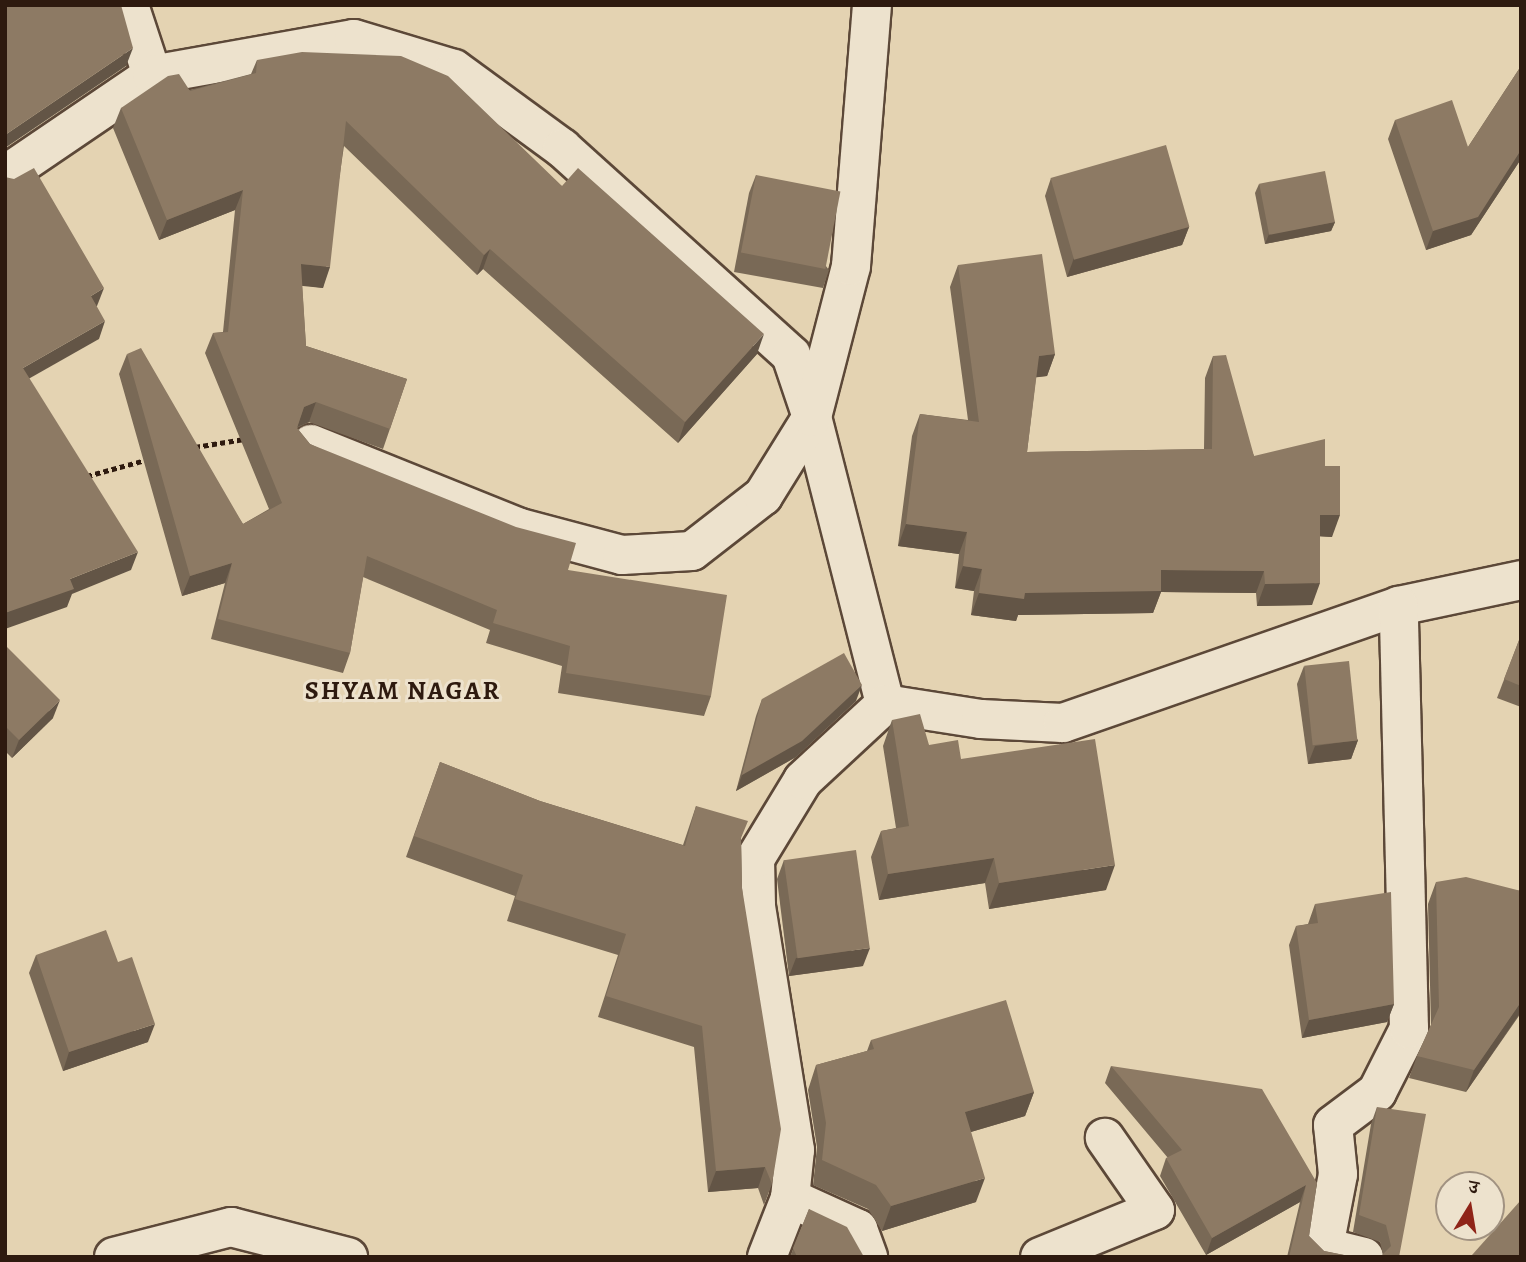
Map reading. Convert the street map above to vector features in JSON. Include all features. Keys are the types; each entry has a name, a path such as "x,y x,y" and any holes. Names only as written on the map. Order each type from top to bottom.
{"street":[{"path":"129,5 152,75"},
{"path":"311,444 517,527 622,555 692,551 753,504 763,496 812,417 851,266 872,5"},
{"path":"5,175 152,75 354,39 454,69 562,148 791,355 812,417 885,704"},
{"path":"885,704 981,719 1063,723 1399,606 1521,580"},
{"path":"1364,1257 1324,1247 1338,1174 1334,1125 1377,1092 1409,1029 1399,606"},
{"path":"768,1257 790,1198 795,1150 756,906 755,859 803,780 885,704"},
{"path":"1040,1257 1155,1210 1105,1138"},
{"path":"790,1198 858,1229 868,1257"},
{"path":"114,1257 231,1227 348,1257"}],"path":[{"path":"180,451 220,440 287,437 311,444"},
{"path":"72,480 153,458"}],"building":[{"path":"5,5 121,5 133,48 5,135"},
{"path":"302,52 401,56 448,76 562,186 578,168 764,334 685,422 490,249 484,255 346,121 330,267 301,264 306,346 407,379 390,429 316,402 304,407 297,428 310,444 516,527 576,543 568,570 727,595 711,696 566,673 570,646 493,623 497,610 367,556 350,653 218,619 232,563 190,576 127,354 141,348 243,524 282,503 213,333 228,332 243,190 167,220 121,108 168,76 179,74 190,91 256,73 257,60"},
{"path":"1521,66 1521,150 1478,217 1433,231 1395,120 1452,100 1468,147"},
{"path":"1166,145 1189,227 1074,260 1051,178"},
{"path":"34,168 104,288 91,296 105,321 23,368 138,552 70,579 74,589 5,613 5,177 14,179"},
{"path":"1325,171 1335,222 1269,235 1259,184"},
{"path":"756,175 840,191 825,269 741,253"},
{"path":"1042,254 1055,354 1039,356 1027,452 1212,449 1213,356 1226,355 1254,456 1325,439 1325,466 1340,466 1340,515 1320,515 1320,583 1265,584 1264,571 1161,570 1161,591 1025,593 1024,599 979,593 982,569 963,566 967,532 906,524 920,414 979,422 958,265"},
{"path":"1521,635 1521,686 1504,679"},
{"path":"5,645 60,700 19,740 5,726"},
{"path":"844,653 862,685 802,741 742,775 762,699"},
{"path":"1349,661 1357,741 1313,745 1304,666"},
{"path":"920,714 929,745 958,740 961,759 1095,739 1115,865 999,883 994,858 888,874 881,831 909,826 892,720"},
{"path":"440,762 540,801 685,846 696,806 748,821 741,838 742,888 781,1129 772,1184 765,1167 716,1171 702,1026 606,996 626,934 515,899 523,875 414,836"},
{"path":"856,850 870,948 797,958 784,860"},
{"path":"1466,877 1521,891 1521,1002 1474,1070 1417,1056 1439,1007 1436,882"},
{"path":"1391,892 1394,1004 1309,1020 1296,926 1318,923 1315,904"},
{"path":"106,930 118,962 132,957 155,1024 69,1052 36,955"},
{"path":"1006,1000 1034,1092 965,1112 985,1178 891,1206 876,1185 822,1160 826,1123 816,1065 874,1049 871,1040"},
{"path":"1111,1066 1262,1089 1317,1183 1309,1236 1324,1251 1354,1257 1289,1257 1306,1185 1212,1238 1166,1158 1182,1150"},
{"path":"1377,1107 1426,1114 1399,1257 1380,1257 1391,1246 1386,1225 1359,1215"},
{"path":"1521,1200 1521,1257 1474,1257 1472,1255 1484,1241 1505,1241 1505,1218"},
{"path":"809,1209 847,1227 864,1257 797,1257 793,1248"}],"district":[{"name":"SHYAM NAGAR","path":"403,691"}]}
